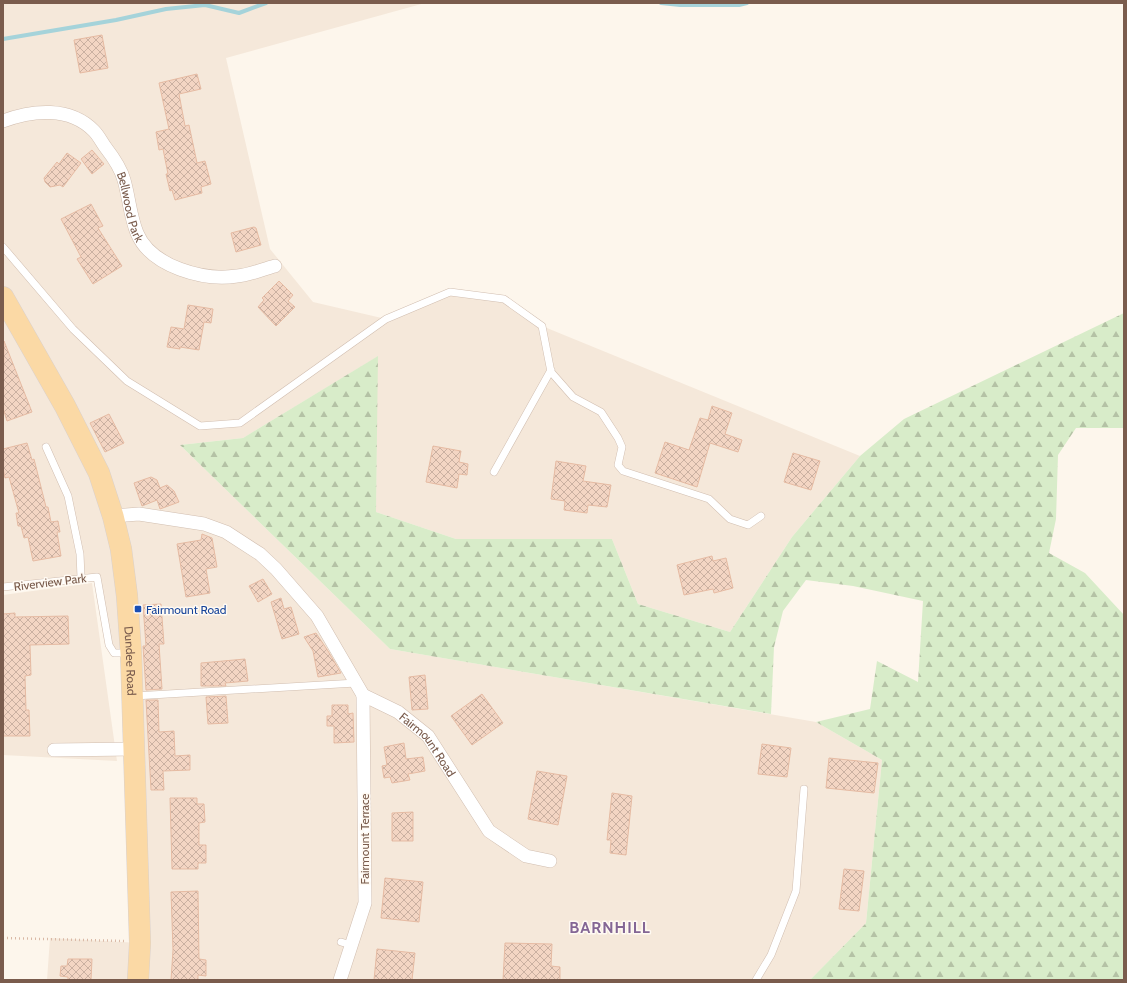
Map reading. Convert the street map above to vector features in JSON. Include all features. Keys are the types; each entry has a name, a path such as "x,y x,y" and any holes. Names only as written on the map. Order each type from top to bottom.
{"main road":[{"name":"Dundee Road","path":"3,297 65,406 99,473 113,516 121,549 127,596 131,653 140,943 138,980"}],"street":[{"name":"Bellwood Park","path":"3,122 34,113 53,112 68,115 94,130 124,178 138,234 156,256 167,263 202,276 219,277 238,276 275,266"},
{"path":"113,516 139,514 184,519 226,532 245,544 276,569 317,616 363,695"},
{"name":"Fairmount Terrace","path":"340,980 346,943 364,903 360,758 363,695"},
{"name":"Fairmount Road","path":"363,695 398,712 428,736 489,831 526,856 550,861"},
{"path":"54,750 134,749"}],"lane":[{"path":"3,247 73,329 127,381 200,426 240,423 386,319 450,292 504,299 542,326 551,372 573,396 601,412 618,438 622,447 618,465 623,471 710,499 730,519 748,525 761,516"},
{"path":"494,472 551,370"},
{"path":"46,447 68,496 80,554 82,577"},
{"name":"Riverview Park","path":"3,587 82,577 97,577 109,645 114,653 131,653"},
{"path":"132,696 356,683"},
{"path":"756,980 771,955 796,891 804,789"}],"path":[{"path":"3,938 117,940 140,943"}],"shaded area":[{"path":"3,3 425,3 226,58 270,249 313,302 386,319 450,292 504,299 542,326 860,456 792,537 730,632 638,604 612,539 456,539 376,512 377,357 243,438 180,445 390,649 816,722 882,760 866,923 810,980 47,980 50,938 140,943 131,653 114,653 109,645 97,577 3,589"},
{"path":"661,3 747,3 739,5 680,5"},
{"path":"92,583 117,761 3,755 3,595"}],"green space":[{"path":"1124,313 1124,428 1076,428 1058,455 1056,519 1049,553 1085,573 1124,615 1124,980 810,980 866,923 882,760 816,722 870,709 877,661 918,682 923,601 853,586 806,580 783,611 774,647 771,714 390,649 180,445 243,438 378,356 376,512 456,539 612,539 638,604 730,632 792,537 860,456 904,419"}],"building":[{"path":"102,35 108,68 80,73 74,40"},
{"path":"197,74 201,89 179,94 185,126 189,125 197,163 205,161 211,184 201,187 202,193 175,200 172,190 170,191 163,149 159,150 156,132 169,129 159,83"},
{"path":"92,150 104,164 92,174 81,159"},
{"path":"67,153 81,163 63,187 60,185 50,187 45,182 44,178 57,162 59,164"},
{"path":"91,204 103,226 98,228 122,266 93,284 77,259 81,257 61,219"},
{"path":"254,227 256,228 261,245 236,252 231,233"},
{"path":"279,281 293,295 288,301 295,307 276,326 258,307 264,300 262,298"},
{"path":"188,305 213,309 211,323 204,322 199,350 180,347 180,349 167,347 171,327 184,329"},
{"path":"4,341 32,412 7,421 3,408"},
{"path":"712,406 732,413 725,434 742,440 738,452 710,443 697,487 655,473 665,442 689,450 700,418 708,420"},
{"path":"109,414 124,443 105,452 90,423"},
{"path":"27,443 32,460 34,459 51,522 58,521 60,532 57,532 61,556 33,561 28,537 24,538 21,526 18,526 16,513 19,513 9,477 5,478 3,469 3,449"},
{"path":"433,446 461,451 459,462 468,464 467,475 459,474 457,488 426,482"},
{"path":"793,453 820,461 811,490 784,482"},
{"path":"556,461 586,466 583,481 611,485 607,507 588,505 587,513 564,510 565,501 551,499"},
{"path":"151,477 157,480 160,488 167,485 174,491 179,502 160,509 157,500 142,506 134,483"},
{"path":"202,534 212,538 217,567 206,569 210,593 186,597 177,544 201,540"},
{"path":"712,556 713,561 726,558 733,588 714,593 713,589 684,595 677,565"},
{"path":"263,579 272,594 258,602 249,586"},
{"path":"281,598 284,609 291,607 299,634 282,639 271,602"},
{"path":"161,604 164,644 159,644 162,689 146,690 143,646 146,646 143,605"},
{"path":"15,613 15,617 68,616 69,644 30,645 31,675 25,676 26,710 29,710 30,736 3,736 3,614"},
{"path":"316,633 341,673 318,677 313,651 304,637"},
{"path":"245,659 248,681 225,683 226,686 201,686 201,663"},
{"path":"425,675 428,709 412,710 409,677"},
{"path":"482,694 503,723 472,745 451,716"},
{"path":"226,696 228,723 208,724 206,697"},
{"path":"146,700 158,700 159,732 174,731 175,756 190,755 190,770 163,771 164,790 151,790"},
{"path":"332,705 348,705 348,714 353,713 354,742 334,743 334,726 327,726 327,716 332,716"},
{"path":"404,743 406,759 423,757 425,771 408,774 410,780 392,783 390,777 384,778 382,766 387,765 384,747"},
{"path":"762,744 791,748 787,777 758,774"},
{"path":"829,758 878,763 874,793 826,788"},
{"path":"537,771 567,776 558,825 528,819"},
{"path":"612,793 632,796 626,855 610,853 611,840 607,840"},
{"path":"170,798 197,798 197,804 204,804 205,822 199,823 199,845 206,845 206,863 198,863 198,869 172,869"},
{"path":"413,812 413,841 392,841 392,813"},
{"path":"844,869 864,871 859,911 839,909"},
{"path":"385,878 423,882 419,922 381,918"},
{"path":"198,891 199,959 206,960 206,976 198,975 198,980 171,980 173,950 171,892"},
{"path":"505,943 552,944 551,966 560,967 560,980 503,980"},
{"path":"377,949 415,953 412,980 374,980"},
{"path":"68,959 92,959 91,980 68,980 68,977 60,976 61,966 67,966"}],"waterway":[{"path":"3,39 116,20 166,9 205,5 239,13 266,3"},
{"path":"661,3 680,5 739,5 747,3"}],"place":[{"name":"Fairmount Road","path":"138,609"}],"district":[{"name":"BARNHILL","path":"610,927"}]}
